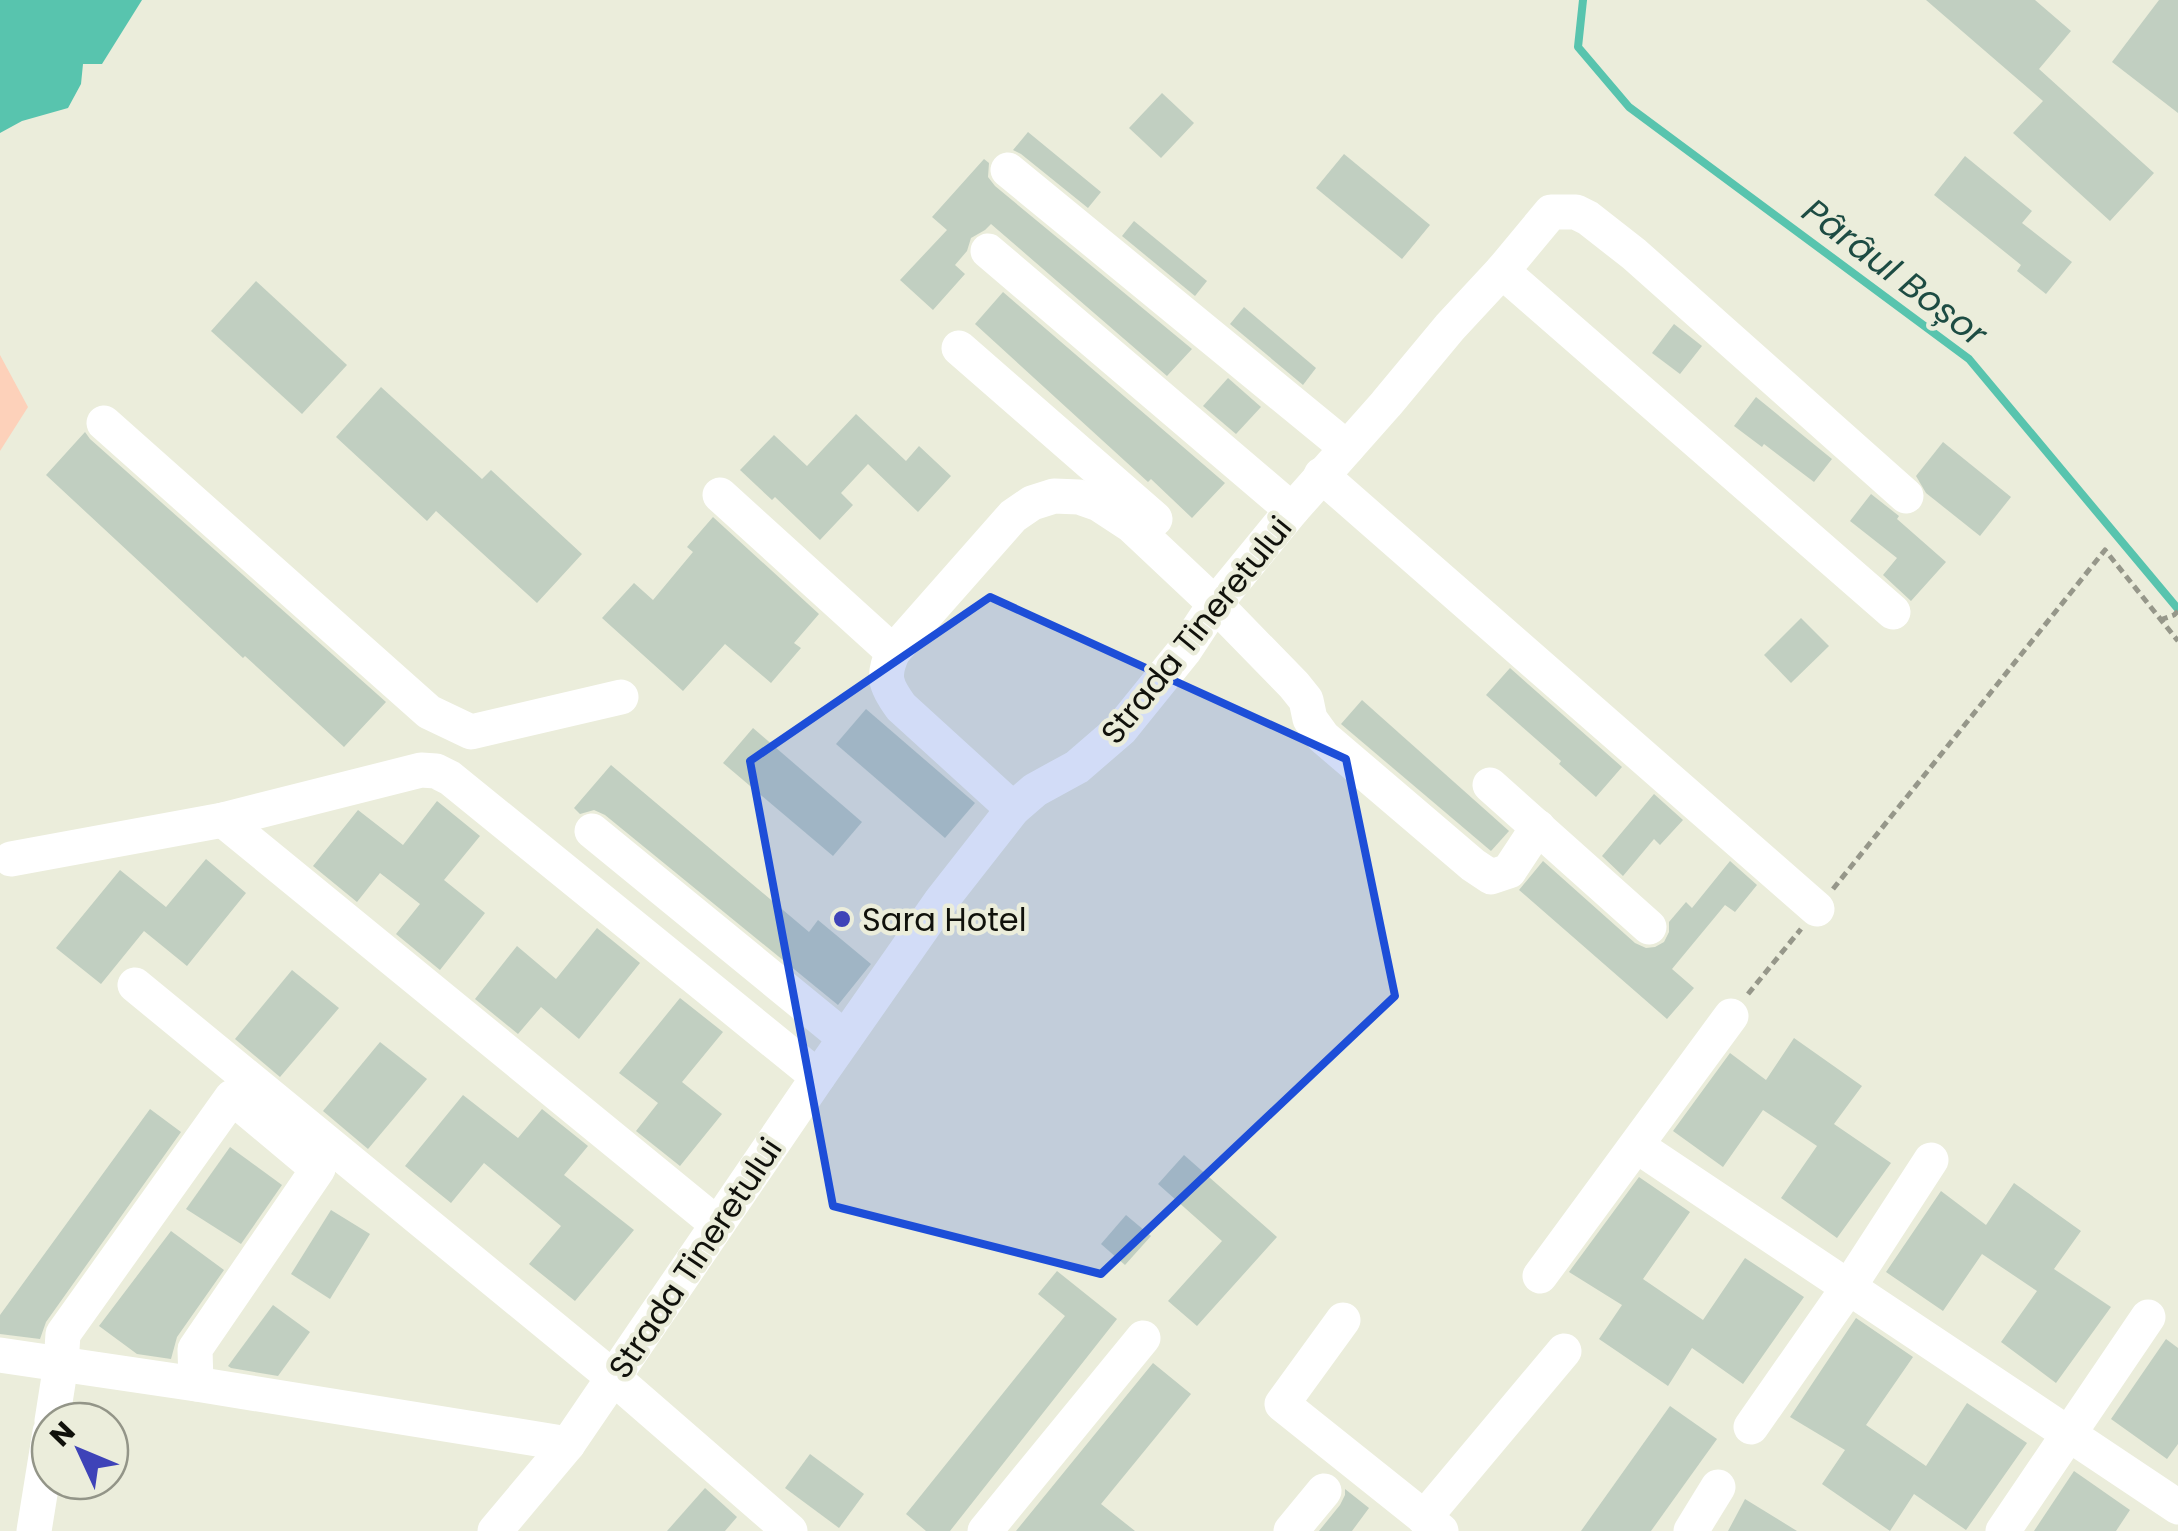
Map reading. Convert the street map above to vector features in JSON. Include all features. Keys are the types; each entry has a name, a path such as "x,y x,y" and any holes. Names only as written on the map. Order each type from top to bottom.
{"street":[{"path":"1008,170 1347,448"},
{"name":"Strada Tineretului","path":"495,1531 568,1444 615,1379 845,1038 941,901 1012,809 1087,759 1121,729 1321,475 1551,212 1576,212 1588,218 1634,254 1906,496"},
{"path":"988,251 1292,510"},
{"path":"1502,271 1892,612"},
{"path":"959,348 1223,595 1306,700 1310,719 1323,737 1482,871 1491,877 1509,871 1538,828"},
{"path":"104,424 429,712 471,732 621,697"},
{"path":"1321,475 1817,909"},
{"path":"720,495 893,652"},
{"path":"1012,809 901,707 888,689 885,668 893,652 1013,516 1032,503 1054,496 1078,497 1099,504 1223,595"},
{"path":"11,859 223,820 421,770 436,771 450,778 818,1077"},
{"path":"1490,785 1649,928"},
{"path":"223,820 718,1224"},
{"path":"592,831 845,1038"},
{"path":"135,985 615,1379 754,1520 790,1531"},
{"path":"1540,1276 1731,1016"},
{"path":"55,1401 63,1334 232,1097 318,1169 195,1349 196,1384"},
{"path":"1637,1146 2178,1507"},
{"path":"1751,1427 1931,1160"},
{"path":"2003,1531 2148,1318"},
{"path":"1343,1320 1282,1404 1433,1524 1564,1351"},
{"path":"985,1531 1143,1338"},
{"path":"0,1355 568,1444"},
{"path":"1692,1531 1718,1487"},
{"path":"1290,1531 1324,1491"},
{"path":"34,1531 39,1501"}],"path":[{"path":"1731,1016 2105,550 2178,641"},
{"path":"2160,620 2176,613"}],"highlighted area":[{"path":"990,597 1346,759 1395,996 1101,1274 833,1206 750,761"}],"shaded area":[{"path":"0,355 28,407 0,451"}],"water":[{"path":"0,0 142,0 102,64 83,64 81,84 68,108 22,121 0,133"}],"building":[{"path":"1926,0 2035,0 2071,31 2039,69 2154,173 2110,221 2013,133 2043,101"},
{"path":"2159,0 2178,0 2178,113 2112,62"},
{"path":"1162,93 1194,123 1161,158 1129,128"},
{"path":"1028,132 1101,192 1088,208 1013,150"},
{"path":"1344,154 1430,225 1402,259 1316,188"},
{"path":"1965,156 2032,211 2022,223 2072,262 2046,294 2017,271 2021,265 1934,195"},
{"path":"984,159 989,163 988,177 995,186 1192,349 1167,376 991,224 971,238 967,251 955,265 965,274 933,310 900,280 947,230 932,217"},
{"path":"1134,221 1207,281 1195,296 1122,236"},
{"path":"256,281 347,365 302,414 211,331"},
{"path":"1003,292 1225,483 1192,518 975,324"},
{"path":"1244,307 1316,368 1303,385 1230,324"},
{"path":"1674,324 1702,346 1680,374 1652,353"},
{"path":"1228,378 1261,407 1236,434 1203,406"},
{"path":"381,387 482,479 491,470 582,554 537,603 436,511 427,521 336,437"},
{"path":"1756,397 1832,459 1814,482 1734,426"},
{"path":"856,414 906,461 919,446 951,476 918,512 868,464 841,493 853,505 820,540 740,470 774,435 807,466"},
{"path":"85,432 386,702 344,747 46,475"},
{"path":"1943,442 2011,497 1980,536 1926,493 1916,476"},
{"path":"1871,494 1946,562 1911,601 1883,575 1897,558 1850,521"},
{"path":"713,517 819,614 794,643 801,648 771,683 725,644 683,691 602,618 634,583 653,600 693,552 687,547"},
{"path":"1801,618 1829,646 1791,683 1764,655"},
{"path":"1510,668 1622,767 1596,797 1486,695"},
{"path":"1362,700 1509,831 1491,851 1341,724"},
{"path":"866,709 975,803 945,838 836,744"},
{"path":"753,728 862,822 833,856 723,763"},
{"path":"611,765 809,932 818,920 871,964 838,1005 605,815 594,810 580,814 574,808"},
{"path":"1654,794 1683,820 1660,845 1654,839 1623,876 1602,856"},
{"path":"437,801 480,836 444,880 485,913 440,970 396,934 420,904 380,873 357,902 313,866 358,810 403,845"},
{"path":"206,859 246,893 187,966 144,931 101,984 56,948 120,870 166,907"},
{"path":"1543,861 1635,943 1646,948 1664,942 1669,922 1686,902 1692,908 1730,861 1757,885 1735,912 1725,905 1672,969 1694,988 1667,1019 1519,890"},
{"path":"597,928 640,963 579,1039 541,1007 518,1034 475,999 517,946 556,979"},
{"path":"292,970 339,1008 280,1077 235,1039"},
{"path":"680,998 723,1032 682,1082 722,1114 680,1166 636,1131 658,1103 619,1073"},
{"path":"1794,1038 1862,1086 1834,1124 1891,1163 1837,1238 1781,1198 1817,1146 1763,1110 1723,1167 1673,1131 1730,1053 1766,1080"},
{"path":"380,1042 427,1079 368,1149 323,1111"},
{"path":"463,1095 518,1138 542,1109 588,1146 564,1175 634,1230 575,1301 529,1264 561,1226 484,1163 451,1203 405,1166"},
{"path":"150,1109 181,1132 46,1322 40,1339 0,1334 0,1315"},
{"path":"230,1147 282,1185 241,1244 186,1209"},
{"path":"1184,1155 1277,1237 1197,1326 1168,1301 1222,1241 1158,1184"},
{"path":"1639,1177 1690,1212 1643,1279 1703,1320 1745,1258 1804,1297 1743,1384 1692,1348 1668,1386 1599,1339 1622,1305 1569,1272"},
{"path":"2014,1183 2081,1231 2054,1269 2111,1307 2056,1383 2001,1342 2037,1291 1982,1254 1943,1311 1886,1272 1941,1191 1986,1225"},
{"path":"331,1210 370,1234 330,1299 291,1274"},
{"path":"1126,1215 1151,1236 1125,1265 1101,1244"},
{"path":"171,1231 224,1270 177,1337 171,1359 137,1354 99,1326"},
{"path":"1057,1271 1117,1319 950,1531 926,1531 906,1514 1065,1316 1038,1294"},
{"path":"273,1305 310,1332 278,1376 228,1366"},
{"path":"1856,1318 1913,1357 1866,1425 1926,1466 1967,1403 2027,1443 1966,1530 1914,1494 1890,1531 1822,1484 1845,1450 1790,1417"},
{"path":"2166,1339 2178,1348 2178,1444 2167,1459 2111,1419"},
{"path":"1153,1363 1191,1394 1101,1504 1135,1531 1016,1531"},
{"path":"1670,1406 1717,1439 1651,1531 1581,1531"},
{"path":"810,1454 864,1494 839,1528 785,1488"},
{"path":"2074,1471 2130,1510 2116,1531 2034,1531"},
{"path":"705,1488 737,1517 725,1531 667,1531"},
{"path":"1345,1489 1369,1508 1352,1531 1319,1531 1340,1505"},
{"path":"1745,1499 1797,1531 1728,1531"}],"waterway":[{"name":"Pârâul Boșor","path":"1583,0 1578,47 1629,107 1969,359 2178,609"}],"place":[{"name":"Sara Hotel","path":"842,919"}]}
